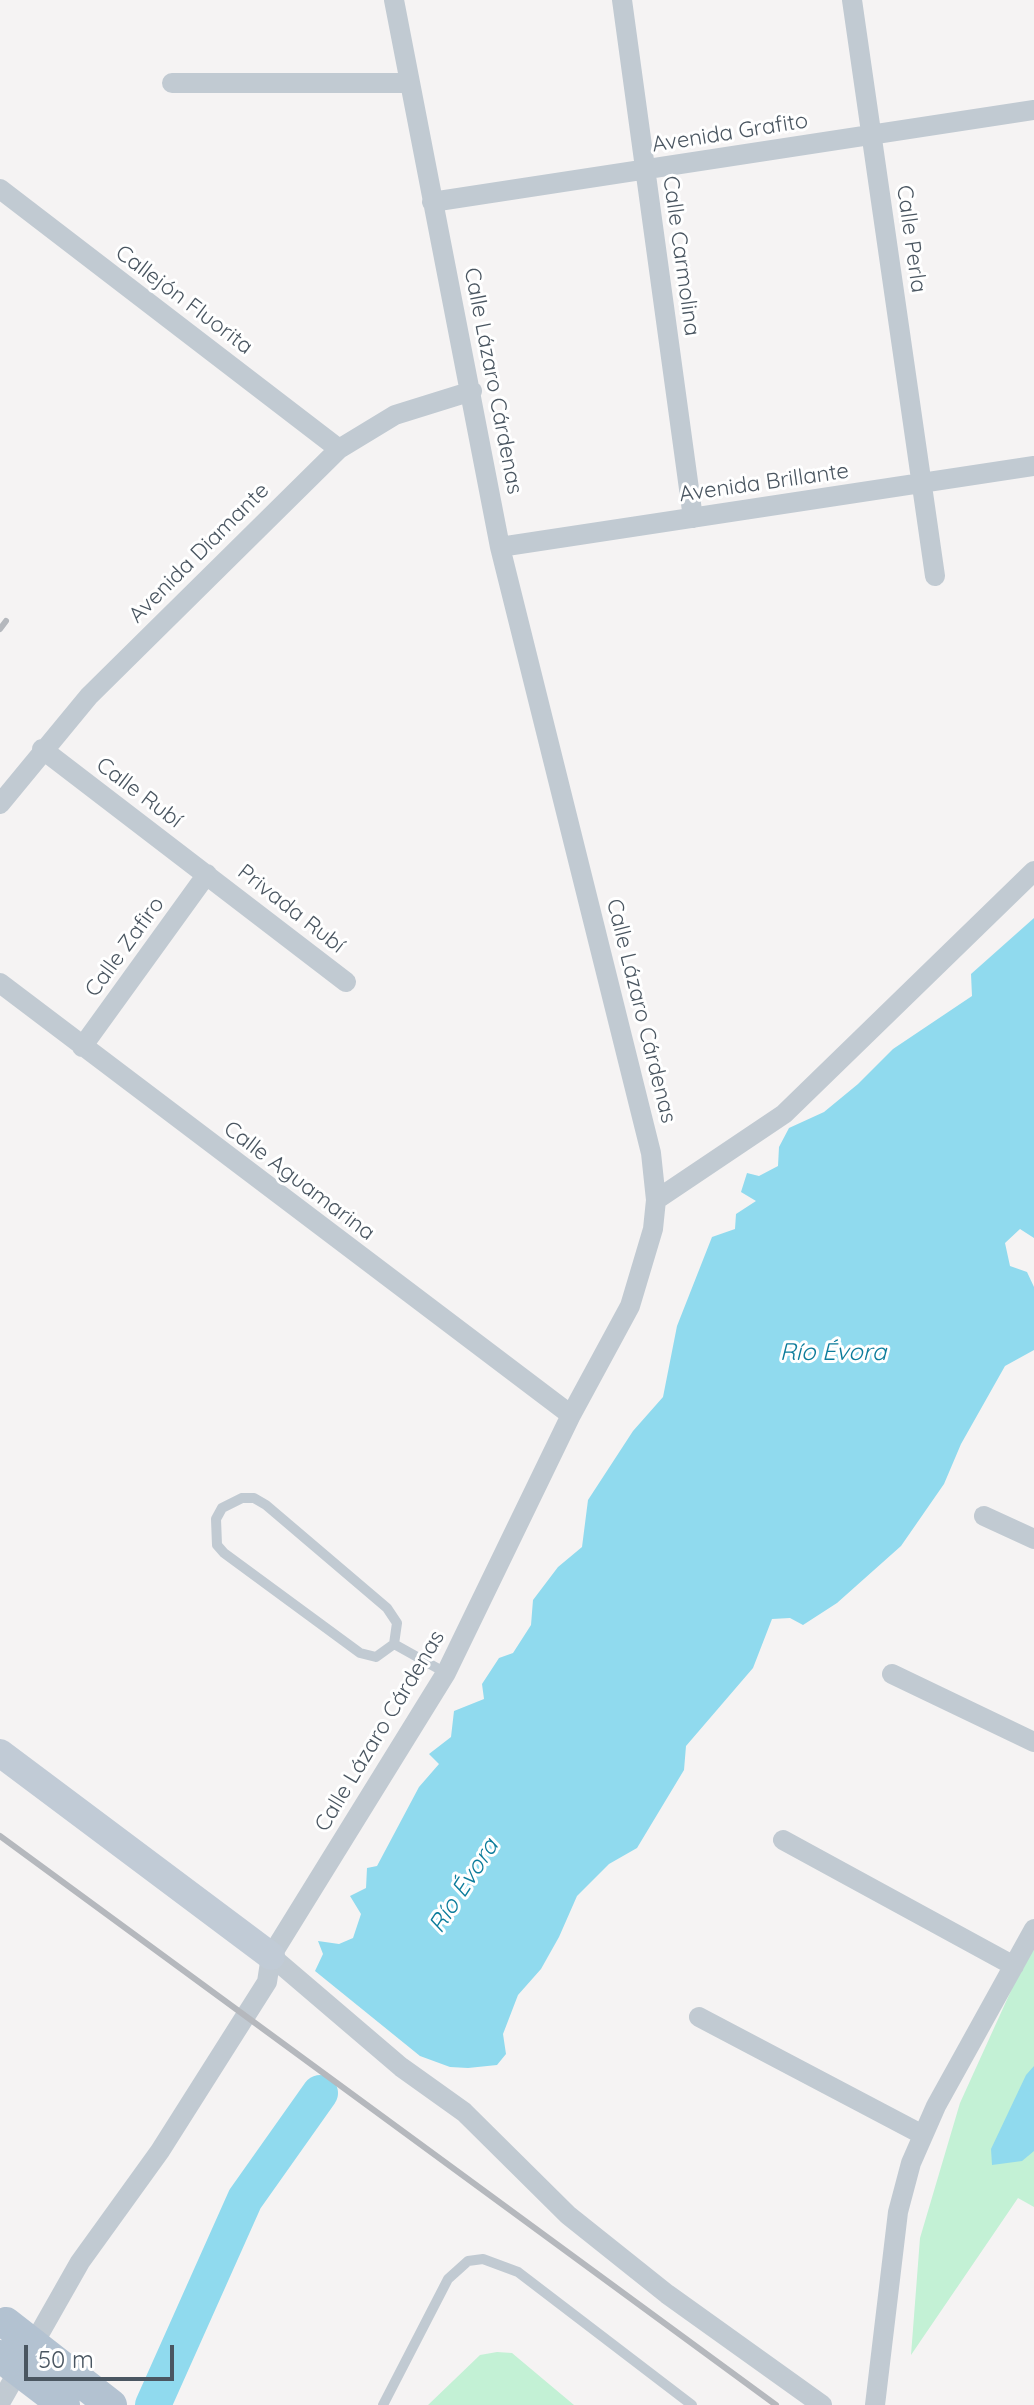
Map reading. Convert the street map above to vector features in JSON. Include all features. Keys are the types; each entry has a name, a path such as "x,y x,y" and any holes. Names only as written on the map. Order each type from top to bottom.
{"main road":[{"path":"6,2323 111,2405"},
{"path":"0,2356 64,2405"}],"street":[{"name":"Calle Lázaro Cárdenas","path":"0,2403 80,2262 160,2151 267,1982 271,1956 446,1673 571,1415 630,1306 647,1255 656,1200 651,1153 500,547 394,0"},
{"name":"Calle Carmolina","path":"622,0 693,518"},
{"name":"Calle Perla","path":"852,0 935,576"},
{"path":"172,83 410,83"},
{"name":"Avenida Grafito","path":"432,202 1034,110"},
{"name":"Callejón Fluorita","path":"0,189 339,449"},
{"name":"Avenida Diamante","path":"0,804 42,749 89,696 339,449 395,415 472,391"},
{"name":"Avenida Brillante","path":"500,547 1034,466"},
{"name":"Calle Rubí","path":"42,749 207,874"},
{"path":"656,1200 784,1114 1034,871"},
{"name":"Privada Rubí","path":"207,874 346,982"},
{"name":"Calle Zafiro","path":"82,1047 207,874"},
{"name":"Calle Aguamarina","path":"0,983 571,1415"},
{"path":"984,1516 1034,1539"},
{"path":"892,1674 1034,1742"},
{"path":"0,1753 271,1956 401,2067 464,2112 568,2215 667,2294 822,2405"},
{"path":"783,1840 1014,1966"},
{"path":"875,2405 898,2212 911,2163 923,2135 1034,1929"},
{"path":"699,2017 923,2135"}],"lane":[{"path":"242,1498 254,1498 266,1505 387,1608 397,1623 394,1644 376,1657 360,1653 224,1553 215,1535 222,1508 242,1498"},
{"path":"394,1644 446,1673"},
{"path":"383,2405 448,2279 468,2261 483,2259 518,2272 692,2405"}],"green space":[{"path":"1034,1940 1034,2207 1018,2198 911,2355 920,2238 960,2103"},
{"path":"512,2353 574,2405 428,2405 480,2355"}],"water":[{"name":"Río Évora","path":"1034,918 1034,1238 1020,1229 1005,1243 1010,1266 1027,1272 1034,1287 1034,1350 1005,1366 961,1444 944,1484 901,1546 837,1603 803,1625 790,1618 772,1619 753,1668 686,1746 684,1770 637,1848 609,1864 577,1896 541,1969 518,1995 503,2034 506,2054 497,2065 450,2067 420,2056 315,1971 323,1954 318,1941 339,1944 353,1938 361,1914 350,1896 366,1888 367,1868 377,1866 419,1787 439,1764 429,1754 451,1737 454,1711 484,1699 482,1684 499,1658 513,1653 531,1625 533,1600 558,1567 582,1547 588,1500 633,1431 663,1397 677,1326 712,1237 735,1229 736,1214 756,1201 741,1192 747,1173 759,1176 778,1166 779,1147 789,1128 824,1112 893,1049 972,996 971,974"},
{"path":"1034,2066 1034,2151 1022,2161 992,2165 991,2149 1026,2075"}],"waterway":[{"name":"Río Évora","path":"153,2405 245,2199 320,2093"}],"railway":[{"path":"0,629 6,621"},
{"path":"0,1836 776,2405"}]}
